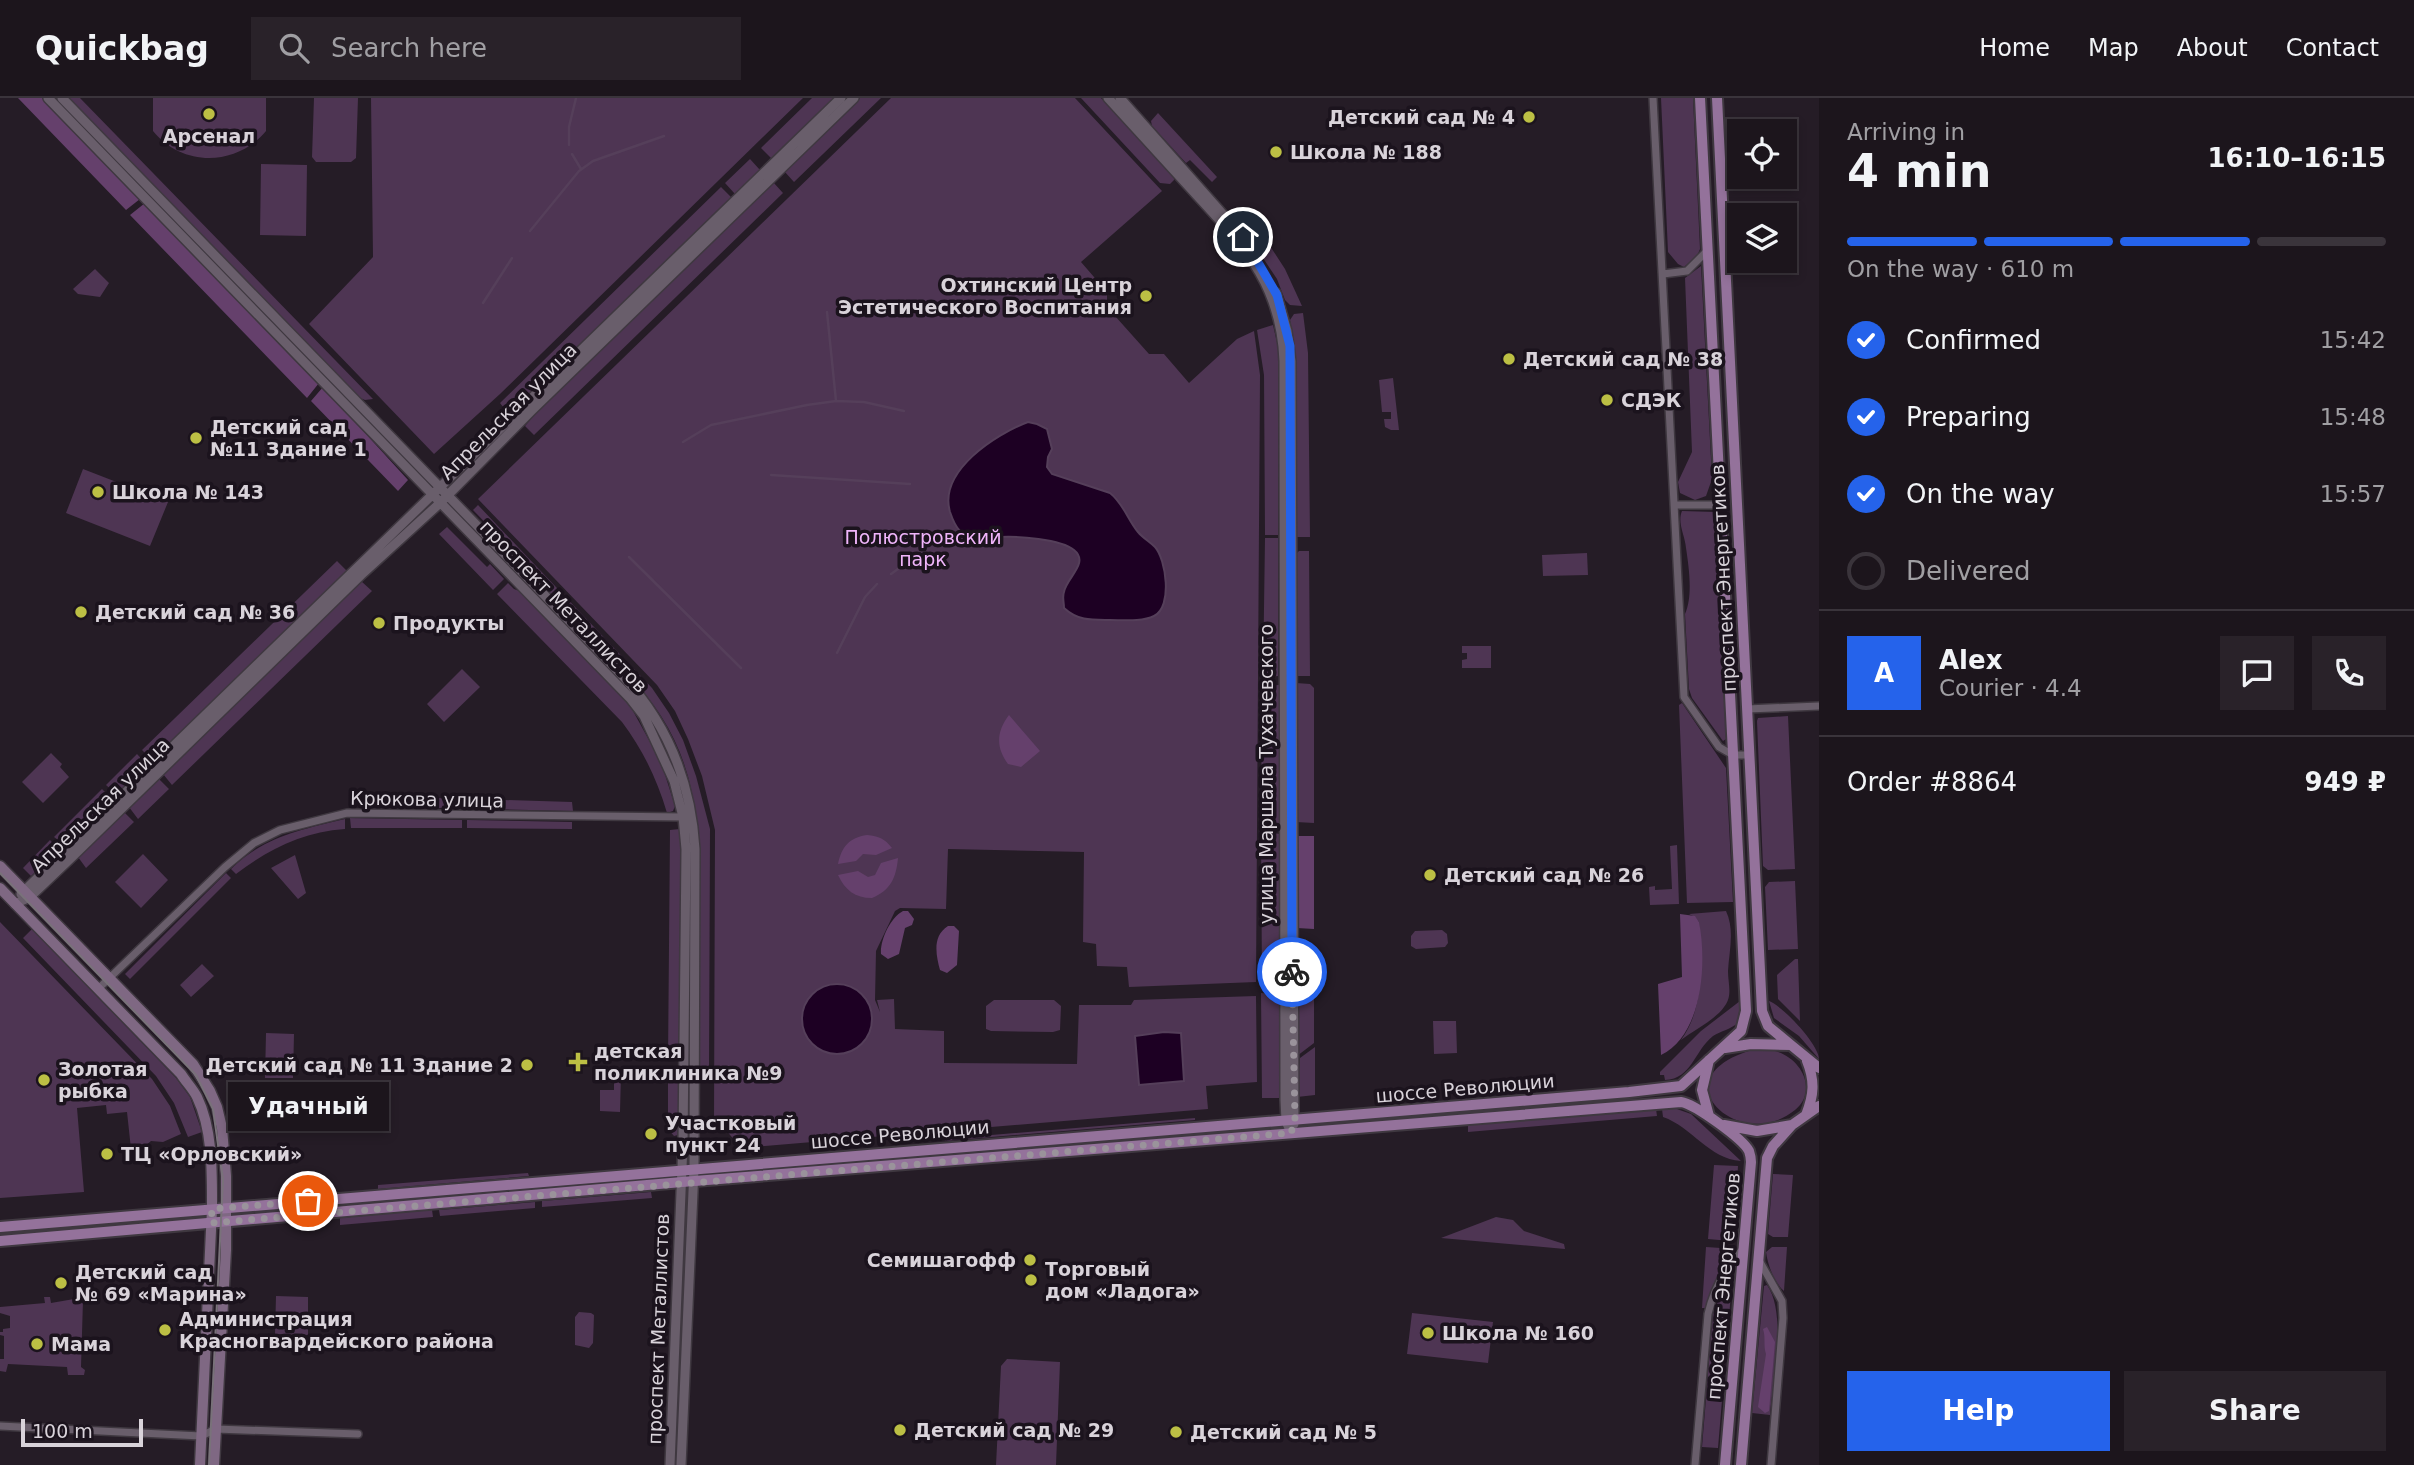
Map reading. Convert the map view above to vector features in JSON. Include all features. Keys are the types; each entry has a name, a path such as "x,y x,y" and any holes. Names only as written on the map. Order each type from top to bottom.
{"main road":[{"name":"проспект Энергетиков","path":"1700,98 1745,1020 1741,1031 1723,1049"},
{"name":"проспект Энергетиков","path":"1717,98 1762,1011 1768,1026 1791,1045"},
{"path":"0,866 192,1064 210,1091 222,1128 227,1208 214,1465"},
{"path":"0,888 181,1074 197,1097 208,1132 212,1177 200,1465"},
{"path":"1723,1049 1751,1044 1791,1045 1819,1068"},
{"name":"шоссе Революции","path":"0,1227 1674,1088 1681,1086 1723,1049"},
{"path":"1805,1056 1814,1081 1806,1115"},
{"path":"1709,1060 1702,1090 1714,1120"},
{"name":"шоссе Революции","path":"0,1241 694,1181 1675,1102 1687,1103 1714,1120 1747,1131 1792,1125 1819,1106"},
{"name":"проспект Энергетиков","path":"1714,1120 1750,1152 1751,1163 1725,1465"},
{"name":"проспект Энергетиков","path":"1741,1465 1767,1158 1773,1146 1792,1125"}],"street":[{"name":"проспект Металлистов","path":"48,98 630,698 644,716 665,759 687,817 695,849 694,1181 681,1465"},
{"name":"проспект Металлистов","path":"62,98 638,692 657,719 674,755 688,796 682,1182 670,1465"},
{"name":"Апрельская улица","path":"26,894 439,486 841,98"},
{"name":"Апрельская улица","path":"15,904 440,503 532,410 854,98"},
{"name":"улица Маршала Тухачевского","path":"1108,98 1238,240 1265,284 1281,332 1283,680 1291,1120"},
{"name":"улица Маршала Тухачевского","path":"1120,98 1243,237 1271,282 1287,331 1291,375 1291,1133"},
{"path":"1653,98 1684,696 1719,747 1733,755 1749,755"},
{"path":"1663,274 1686,271 1708,251"},
{"path":"1674,505 1720,505"},
{"path":"1747,709 1819,706"},
{"name":"Крюкова улица","path":"98,989 218,874 254,843 280,830 332,815 365,812 687,817"},
{"path":"1695,1465 1708,1314 1726,1267 1744,1247"},
{"path":"1759,1260 1782,1301 1783,1318 1771,1465"},
{"path":"0,1426 201,1436 216,1429 358,1434"}],"green space":[{"path":"68,98 80,98 373,399 358,397"},
{"name":"Арсенал","path":"153,98 266,98 266,131 254,143 240,151 209,158 194,156 165,143 153,131"},
{"path":"314,98 358,98 356,158 351,162 316,162 312,157"},
{"path":"371,98 803,98 500,394 434,454 309,324 373,257"},
{"path":"812,98 834,98 772,159 761,148"},
{"path":"860,98 881,98 794,182 784,171"},
{"name":"Полюстровский парк","path":"891,98 1075,98 1162,191 1081,262 1107,292 1107,307 1149,354 1164,354 1189,383 1237,339 1254,331 1260,375 1256,982 1129,987 1127,967 1097,966 1096,944 1083,942 1084,852 948,849 946,909 900,908 895,911 876,951 875,1000 880,1012 877,1000 894,999 895,1029 944,1031 944,1063 1077,1064 1079,1005 1131,1005 1134,1000 1256,996 1257,1082 1206,1086 1208,1109 741,1148 720,1123 714,1122 715,830 702,776 688,739 675,711 657,685 478,499"},
{"path":"1081,98 1101,98 1174,176 1174,180 1170,184 1160,183"},
{"path":"1661,98 1693,98 1700,249 1697,256 1684,267 1668,252"},
{"path":"1158,113 1217,177 1212,182 1190,160 1186,163 1152,126 1151,121"},
{"path":"750,159 760,170 735,194 725,183"},
{"path":"261,164 307,165 306,236 260,235"},
{"path":"773,182 783,193 534,435 525,426 537,412"},
{"path":"721,187 731,197 519,404 507,412 500,403"},
{"path":"1246,209 1285,269 1302,306 1290,305 1285,300 1277,279 1239,222 1239,215"},
{"path":"1701,266 1712,479 1706,496 1695,500 1680,493 1678,482 1692,452 1685,278"},
{"path":"95,269 109,283 100,297 78,294 73,289"},
{"path":"1303,313 1308,353 1310,537 1296,537 1296,361 1290,320 1294,314"},
{"path":"1273,325 1278,347 1278,535 1265,535 1264,375 1257,330"},
{"path":"1393,378 1399,430 1385,427 1384,419 1391,419 1391,412 1382,412 1379,380"},
{"path":"83,469 168,502 150,546 66,513"},
{"path":"478,505 652,688 683,740 710,829 709,1077 699,1077 700,877 697,821 685,767 675,741 661,716 633,679 534,578 533,572 473,510"},
{"path":"1682,511 1715,512 1726,739 1723,741 1692,698 1689,689 1685,614 1690,582 1681,525"},
{"path":"447,527 487,567 490,564 504,579 493,590 439,534"},
{"path":"1265,538 1278,538 1278,676 1263,678"},
{"path":"1299,551 1309,551 1310,676 1296,676 1296,554"},
{"path":"1587,553 1588,575 1543,576 1542,555"},
{"path":"337,561 347,571 152,760 142,750"},
{"path":"361,581 372,591 172,785 163,774"},
{"path":"508,583 522,592 627,700 661,762 675,806 673,811 667,813 649,765 622,722 497,594"},
{"path":"1462,646 1491,646 1491,668 1462,668 1462,660 1467,659 1467,653 1462,653"},
{"path":"462,669 480,687 444,722 427,704"},
{"path":"1296,683 1310,684 1314,688 1314,823 1296,822"},
{"path":"1279,685 1279,827 1261,823 1262,686"},
{"path":"1682,703 1726,768 1733,902 1687,903 1679,705"},
{"path":"1788,716 1795,869 1768,870 1763,866 1757,721 1758,718"},
{"path":"51,753 62,764 60,767 69,777 43,803 22,782"},
{"path":"137,754 147,765 117,795 106,785"},
{"path":"159,779 169,789 138,819 129,807"},
{"path":"102,789 112,799 65,845 54,837"},
{"path":"402,797 572,802 573,811 402,807"},
{"path":"124,812 134,822 86,868 78,857"},
{"path":"350,818 462,820 462,828 351,828"},
{"path":"345,819 345,829 315,834 287,843 236,874 231,869 270,842 298,831"},
{"path":"467,820 572,822 572,829 467,828"},
{"path":"680,829 680,1061 668,1061 670,830"},
{"path":"1261,829 1279,834 1279,977 1273,982 1262,984"},
{"path":"50,840 59,850 31,876 23,868"},
{"path":"1677,845 1679,904 1650,905 1649,887 1655,886 1655,890 1672,889 1670,846"},
{"path":"143,854 168,880 141,908 115,882"},
{"path":"295,855 306,893 298,899 271,868"},
{"path":"226,873 231,878 130,979 125,974"},
{"path":"1795,881 1798,949 1768,950 1765,887 1769,882"},
{"path":"1726,911 1731,933 1728,999 1715,1016 1681,1040 1695,1013 1700,983 1699,922 1689,914"},
{"path":"0,922 152,1079 170,1106 181,1134 163,1142 151,1141 144,1147 141,1155 137,1156 131,1149 127,1112 107,1114 106,1105 77,1108 84,1192 0,1198"},
{"path":"32,929 176,1078 190,1097 202,1132 188,1137 174,1103 156,1076 23,938"},
{"path":"1442,930 1447,934 1448,943 1445,947 1416,949 1411,946 1411,936 1415,931"},
{"path":"1798,959 1800,1021 1778,999 1777,975"},
{"path":"202,964 214,976 191,997 180,985"},
{"path":"1308,969 1308,973 1314,973 1314,1043 1297,1056 1297,977"},
{"path":"1261,993 1273,994 1279,998 1279,1098 1262,1098"},
{"path":"994,1000 1054,1000 1061,1006 1060,1030 986,1029 986,1006"},
{"path":"1740,1001 1738,1023 1713,1036 1681,1075 1665,1080 1664,1075 1660,1075 1701,1031"},
{"path":"1769,1001 1783,1010 1799,1027 1813,1045 1819,1059 1799,1036 1774,1018"},
{"path":"1433,1021 1456,1021 1457,1053 1434,1054"},
{"path":"266,1033 294,1034 293,1078 265,1078"},
{"path":"1315,1047 1315,1095 1297,1097 1300,1058"},
{"path":"1752,1050 1772,1050 1787,1056 1804,1077 1806,1085 1802,1102 1795,1110 1773,1121 1752,1124 1732,1118 1717,1107 1709,1093 1710,1078 1724,1062"},
{"path":"668,1068 680,1068 678,1135 674,1136 668,1129"},
{"path":"614,1073 621,1073 620,1112 600,1111 600,1090 614,1090"},
{"path":"1674,1108 1691,1114 1741,1161 1719,1155 1683,1128 1663,1117 1662,1109"},
{"path":"1656,1109 1657,1116 1468,1132 1468,1125"},
{"path":"1195,1118 945,1141 944,1139"},
{"path":"1714,1165 1738,1166 1734,1230 1730,1241 1708,1239"},
{"path":"528,1173 529,1176 378,1189 378,1185"},
{"path":"1773,1174 1793,1175 1788,1237 1773,1237 1768,1234"},
{"path":"651,1192 652,1198 542,1207 542,1201"},
{"path":"535,1202 535,1208 440,1216 439,1210"},
{"path":"432,1210 433,1217 340,1225 340,1218"},
{"path":"1496,1217 1513,1220 1524,1231 1564,1244 1565,1249 1441,1238"},
{"path":"1706,1247 1721,1248 1729,1252 1705,1308 1702,1308"},
{"path":"1772,1247 1787,1247 1784,1291 1774,1278 1768,1263 1766,1252"},
{"path":"1731,1269 1718,1448 1702,1447 1713,1314"},
{"path":"1767,1285 1773,1297 1778,1329 1770,1415 1752,1413 1764,1286"},
{"path":"75,1294 88,1296 83,1300 81,1367 85,1370 84,1375 68,1375 67,1367 8,1364 6,1372 0,1371 0,1359 4,1359 4,1336 0,1335 0,1332 10,1328 10,1316 0,1313 0,1307 45,1303 44,1297 50,1297 51,1303 74,1299"},
{"path":"276,1296 308,1297 308,1335 275,1334"},
{"path":"579,1312 594,1315 593,1343 589,1348 575,1345 575,1317"},
{"path":"1412,1313 1493,1322 1488,1363 1407,1354"},
{"path":"1007,1359 1060,1362 1056,1465 996,1465 1001,1366"}],"shaded area":[{"path":"18,98 42,98 140,199 126,210"},
{"path":"145,203 319,383 307,398 130,215"},
{"path":"323,387 408,480 398,491 311,401"},
{"path":"1028,422 1047,429 1052,449 1047,467 1052,474 1110,493 1138,532 1159,553 1165,572 1166,593 1160,611 1154,616 1126,620 1080,618 1064,608 1063,598 1078,565 1078,555 1074,550 1059,543 1027,538 974,539 957,527 950,512 949,497 953,482 961,469 986,445"},
{"path":"1009,715 1040,751 1021,767 1008,764 1001,752 1000,734"},
{"path":"867,835 881,838 892,848 876,855 863,854 856,861 838,864 847,844 855,838"},
{"path":"1296,836 1314,836 1314,929 1297,928"},
{"path":"898,858 891,882 884,891 872,898 860,897 851,892 838,875 858,871 868,877 875,875 881,863"},
{"path":"903,911 908,911 914,919 912,925 905,928 899,954 888,959 881,954 884,936 890,924"},
{"path":"1680,914 1695,916 1699,922 1702,976 1694,1015 1686,1031 1675,1045 1661,1055 1658,984 1682,977"},
{"path":"948,926 954,926 959,931 957,965 947,973 940,970 936,946 939,935"},
{"path":"837,984 862,994 872,1019 862,1044 837,1054 812,1044 802,1019 812,994"},
{"path":"1164,1032 1181,1033 1184,1081 1139,1085 1135,1036"},
{"path":"1767,1327 1775,1342 1769,1411 1765,1413 1758,1407 1766,1354 1763,1329"}],"waterway":[{"path":"569,145 569,127 576,98"},
{"path":"530,231 579,171 593,161 664,136"},
{"path":"572,154 581,169"},
{"path":"483,303 512,258"},
{"path":"827,312 836,401"},
{"path":"683,442 711,425 807,405 836,401 864,402 904,411"},
{"path":"771,475 910,484"},
{"path":"891,574 926,549"},
{"path":"629,557 741,668"},
{"path":"837,653 865,597 877,584"}],"tram line":[{"path":"0,873 196,1075 213,1109 223,1180 209,1465"}],"way so far":[{"path":"308,1201 212,1209 211,1223 1291,1133 1295,1120 1292,972"}],"place":[{"name":"Арсенал","path":"209,114"},
{"name":"Детский сад № 4","path":"1529,117"},
{"name":"Школа № 188","path":"1276,152"},
{"name":"Охтинский Центр Эстетического Воспитания","path":"1146,296"},
{"name":"Детский сад № 38","path":"1509,359"},
{"name":"СДЭК","path":"1607,400"},
{"name":"Детский сад №11 Здание 1","path":"196,438"},
{"name":"Школа № 143","path":"98,492"},
{"name":"Детский сад № 36","path":"81,612"},
{"name":"Продукты","path":"379,623"},
{"name":"Детский сад № 26","path":"1430,875"},
{"name":"детская поликлиника №9","path":"578,1062"},
{"name":"Детский сад № 11 Здание 2","path":"527,1065"},
{"name":"Золотая рыбка","path":"44,1080"},
{"name":"Участковый пункт 24","path":"651,1134"},
{"name":"ТЦ «Орловский»","path":"107,1154"},
{"name":"Удачный","path":"308,1201"},
{"name":"Семишагофф","path":"1030,1260"},
{"name":"Торговый дом «Ладога»","path":"1031,1280"},
{"name":"Детский сад № 69 «Марина»","path":"61,1283"},
{"name":"Администрация Красногвардейского района","path":"165,1330"},
{"name":"Школа № 160","path":"1428,1333"},
{"name":"Мама","path":"37,1344"},
{"name":"Детский сад № 29","path":"900,1430"},
{"name":"Детский сад № 5","path":"1176,1432"}],"route":[{"path":"1243,237 1277,295 1287,331 1291,361 1292,972"}]}
